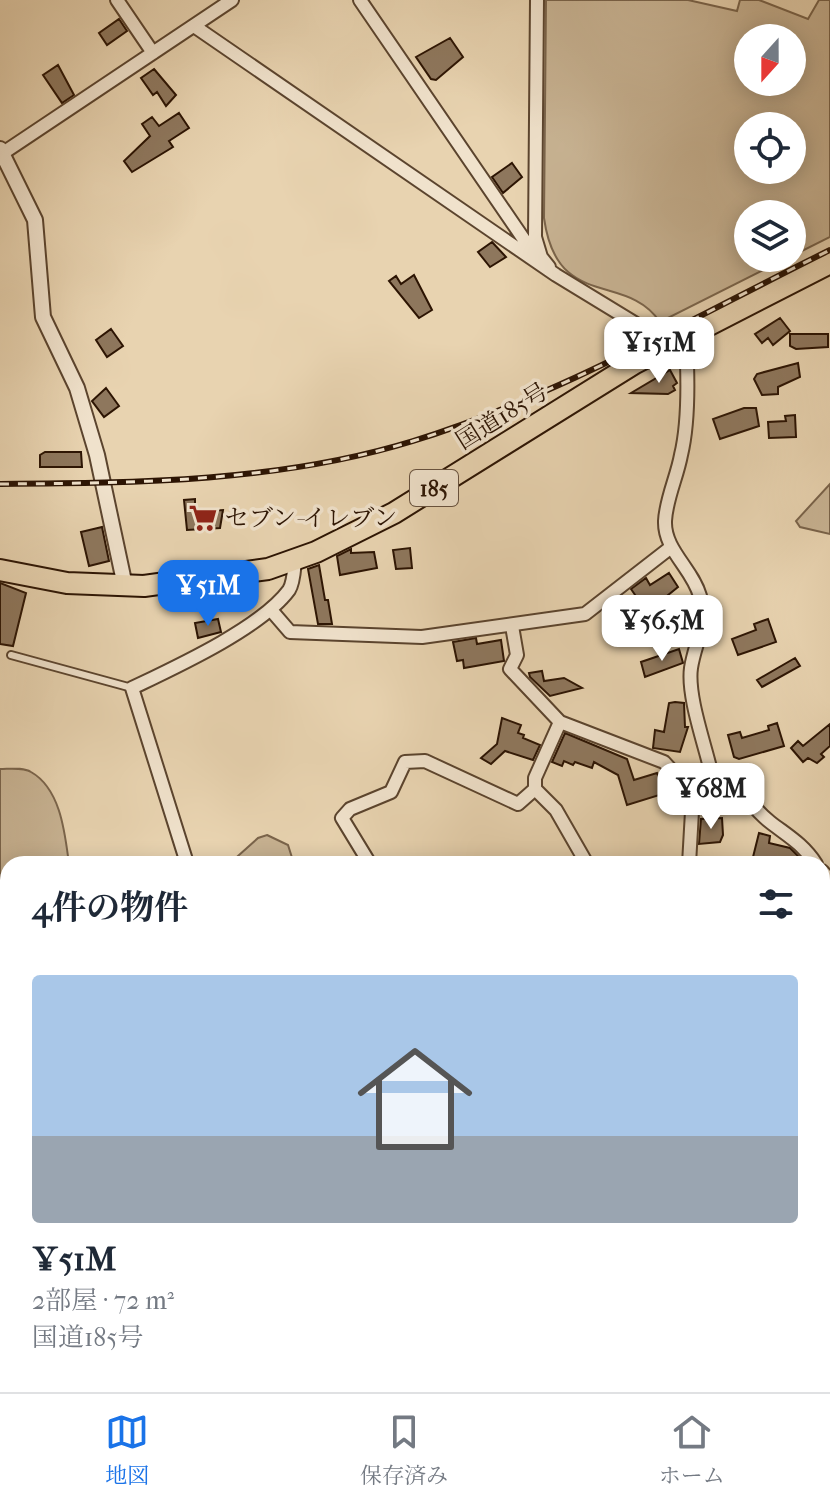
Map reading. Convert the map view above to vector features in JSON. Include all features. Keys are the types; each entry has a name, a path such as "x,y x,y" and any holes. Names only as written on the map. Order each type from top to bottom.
{"highway":[{"name":"国道185号","path":"0,570 67,583 125,586 222,578 295,560 339,543 394,513 668,346 830,263"}],"street":[{"path":"117,0 153,53"},
{"path":"125,586 97,455 77,388 43,317 35,220 1,153 232,0"},
{"path":"360,0 527,244 532,258"},
{"path":"537,0 535,237 541,257 556,275"},
{"path":"194,26 556,275 668,346 687,364 683,451 664,525 670,548 692,574 704,612 703,630 691,668 691,685 712,776"},
{"path":"271,610 290,632 422,637 512,626 585,614 670,548"},
{"path":"185,856 132,688 174,668 271,610 291,587 295,560"},
{"path":"512,626 517,655 510,669 560,722 664,762 693,794"},
{"path":"560,722 535,778 535,789 556,810 582,856"},
{"path":"365,856 342,818 350,809 391,792 405,762 425,761 518,804 535,789"},
{"path":"689,856 693,794 712,776"},
{"path":"712,776 744,791 761,814 800,842 810,856"}],"lane":[{"path":"11,655 132,688"}],"shaded area":[{"path":"546,0 688,0 737,11 740,0 759,0 808,19 819,0 830,0 830,237 806,249 806,200 734,200 734,272 759,272 660,322 646,307 629,297 577,279 563,267 551,247 544,218"},
{"path":"830,484 830,534 800,527 796,521"},
{"path":"0,769 28,770 49,789 55,801 68,856 0,856"},
{"path":"267,835 288,845 291,856 238,856 258,838"}],"building":[{"path":"119,19 127,31 107,45 99,33"},
{"path":"450,38 463,57 436,80 431,79 416,57"},
{"path":"58,65 74,95 62,103 43,75"},
{"path":"154,69 176,95 166,106 157,92 153,95 141,78"},
{"path":"179,113 189,128 169,141 173,147 132,172 124,161 150,136 142,124 152,117 159,126"},
{"path":"512,163 522,177 503,193 492,177"},
{"path":"492,242 506,257 490,267 478,252"},
{"path":"414,275 432,310 419,318 389,281 396,276 401,284"},
{"path":"780,318 790,331 773,345 768,338 762,343 755,334"},
{"path":"111,329 123,346 107,357 96,340"},
{"path":"790,334 828,334 828,347 796,349 790,346"},
{"path":"798,363 800,377 778,387 778,394 762,395 754,379 757,374"},
{"path":"670,370 677,383 673,386 675,390 668,394 631,393"},
{"path":"106,388 119,406 104,417 92,401"},
{"path":"744,408 756,408 759,426 720,439 713,419"},
{"path":"795,415 796,437 769,438 768,422 786,421 785,416"},
{"path":"45,452 81,452 82,467 40,467 40,455"},
{"name":"セブン-イレブン","path":"195,499 195,512 223,510 220,528 187,530 184,500"},
{"path":"102,527 109,561 89,566 81,532"},
{"path":"410,548 412,568 396,569 393,550"},
{"path":"351,549 351,553 374,552 377,568 340,575 337,556"},
{"path":"319,565 332,624 318,624 308,569"},
{"path":"669,573 678,587 647,612 631,589 646,578 650,585"},
{"path":"0,583 26,593 13,646 0,644"},
{"path":"218,619 221,632 198,638 195,623"},
{"path":"768,619 776,642 738,655 732,639 756,630 754,624"},
{"path":"476,638 477,644 501,640 504,661 464,668 463,660 457,661 453,642"},
{"path":"679,649 683,663 645,677 641,662"},
{"path":"795,658 800,666 762,687 757,680"},
{"path":"542,671 544,681 564,678 582,688 550,696 530,677 529,673"},
{"path":"669,703 684,703 685,727 688,727 680,752 653,748 655,730 664,732"},
{"path":"502,718 521,725 518,733 540,745 533,760 505,751 491,764 481,758 497,744"},
{"path":"777,723 784,746 739,759 734,757 728,735 740,732 742,738 769,730 768,726"},
{"path":"830,724 830,746 821,754 824,757 817,763 808,758 803,762 791,748 798,741 803,746"},
{"path":"565,733 627,759 634,780 657,773 666,793 627,805 618,775 594,762 592,768 575,762 573,765 564,761 562,766 552,762"},
{"path":"722,818 723,835 720,842 699,844 701,819"},
{"path":"759,833 770,836 769,843 790,848 798,856 753,856"}],"railway":[{"path":"0,484 208,478 312,465 413,441 521,402 677,328 830,250"}],"place":[{"name":"セブン-イレブン","path":"203,518"}]}
